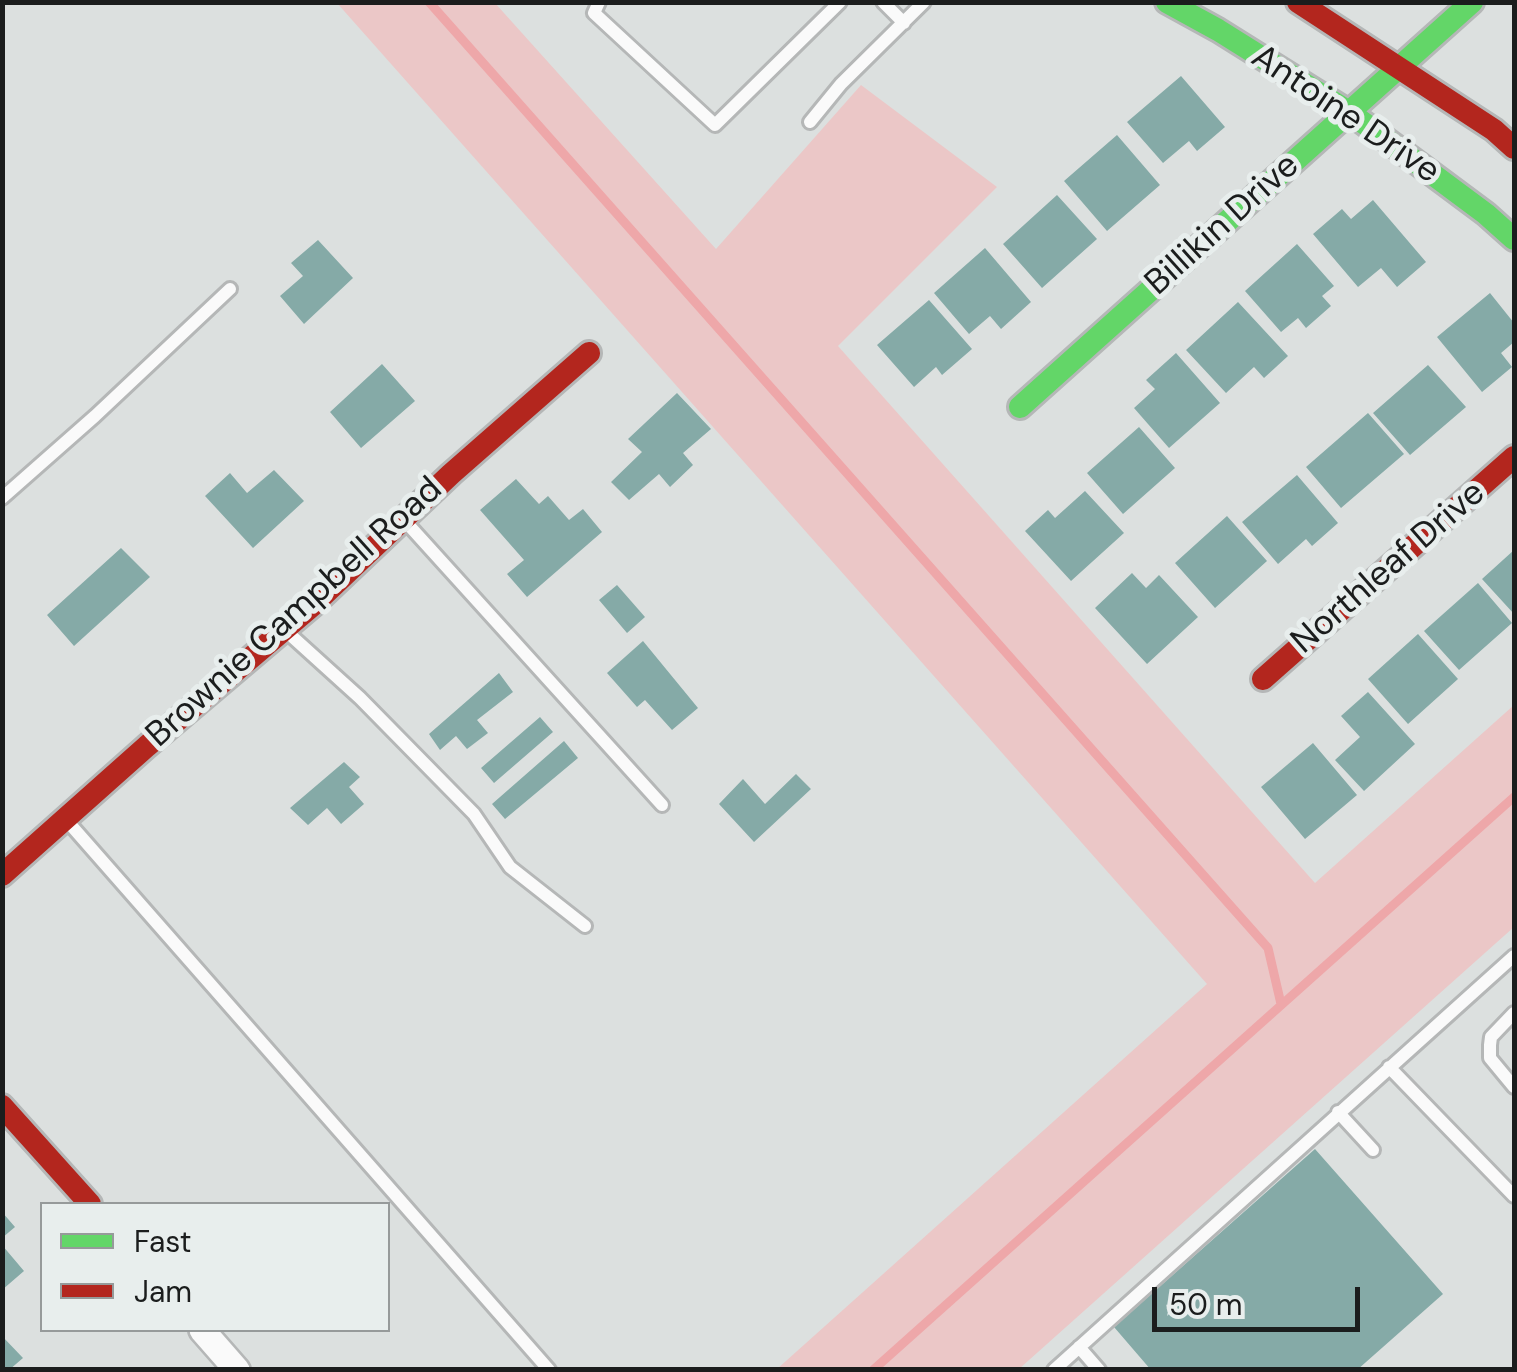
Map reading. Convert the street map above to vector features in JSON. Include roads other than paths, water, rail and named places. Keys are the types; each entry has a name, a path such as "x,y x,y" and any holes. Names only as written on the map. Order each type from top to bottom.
{"street":[{"name":"Antoine Drive","path":"1167,2 1348,112 1514,239"},
{"name":"Antoine Drive","path":"1298,2 1494,130 1514,148"},
{"name":"Billikin Drive","path":"1020,407 1472,2"},
{"name":"Brownie Campbell Road","path":"2,875 284,629 589,353"},
{"name":"Northleaf Drive","path":"1262,680 1514,457"},
{"path":"2,1106 88,1202"},
{"path":"204,1332 238,1370"}],"lane":[{"path":"600,2 594,13 715,126 840,2"},
{"path":"883,2 904,23"},
{"path":"810,122 841,84 924,2"},
{"path":"2,498 230,290"},
{"path":"403,520 662,805"},
{"path":"284,629 360,698 474,814 510,867 585,926"},
{"path":"65,819 549,1370"},
{"path":"1054,1370 1514,956"},
{"path":"1514,1014 1491,1037 1490,1045 1490,1058 1514,1087"},
{"path":"1389,1068 1514,1196"},
{"path":"1338,1112 1373,1150"},
{"path":"1079,1347 1099,1370"}],"waterway":[{"path":"429,2 1268,948 1281,1004"},
{"path":"873,1370 1514,797"}]}
